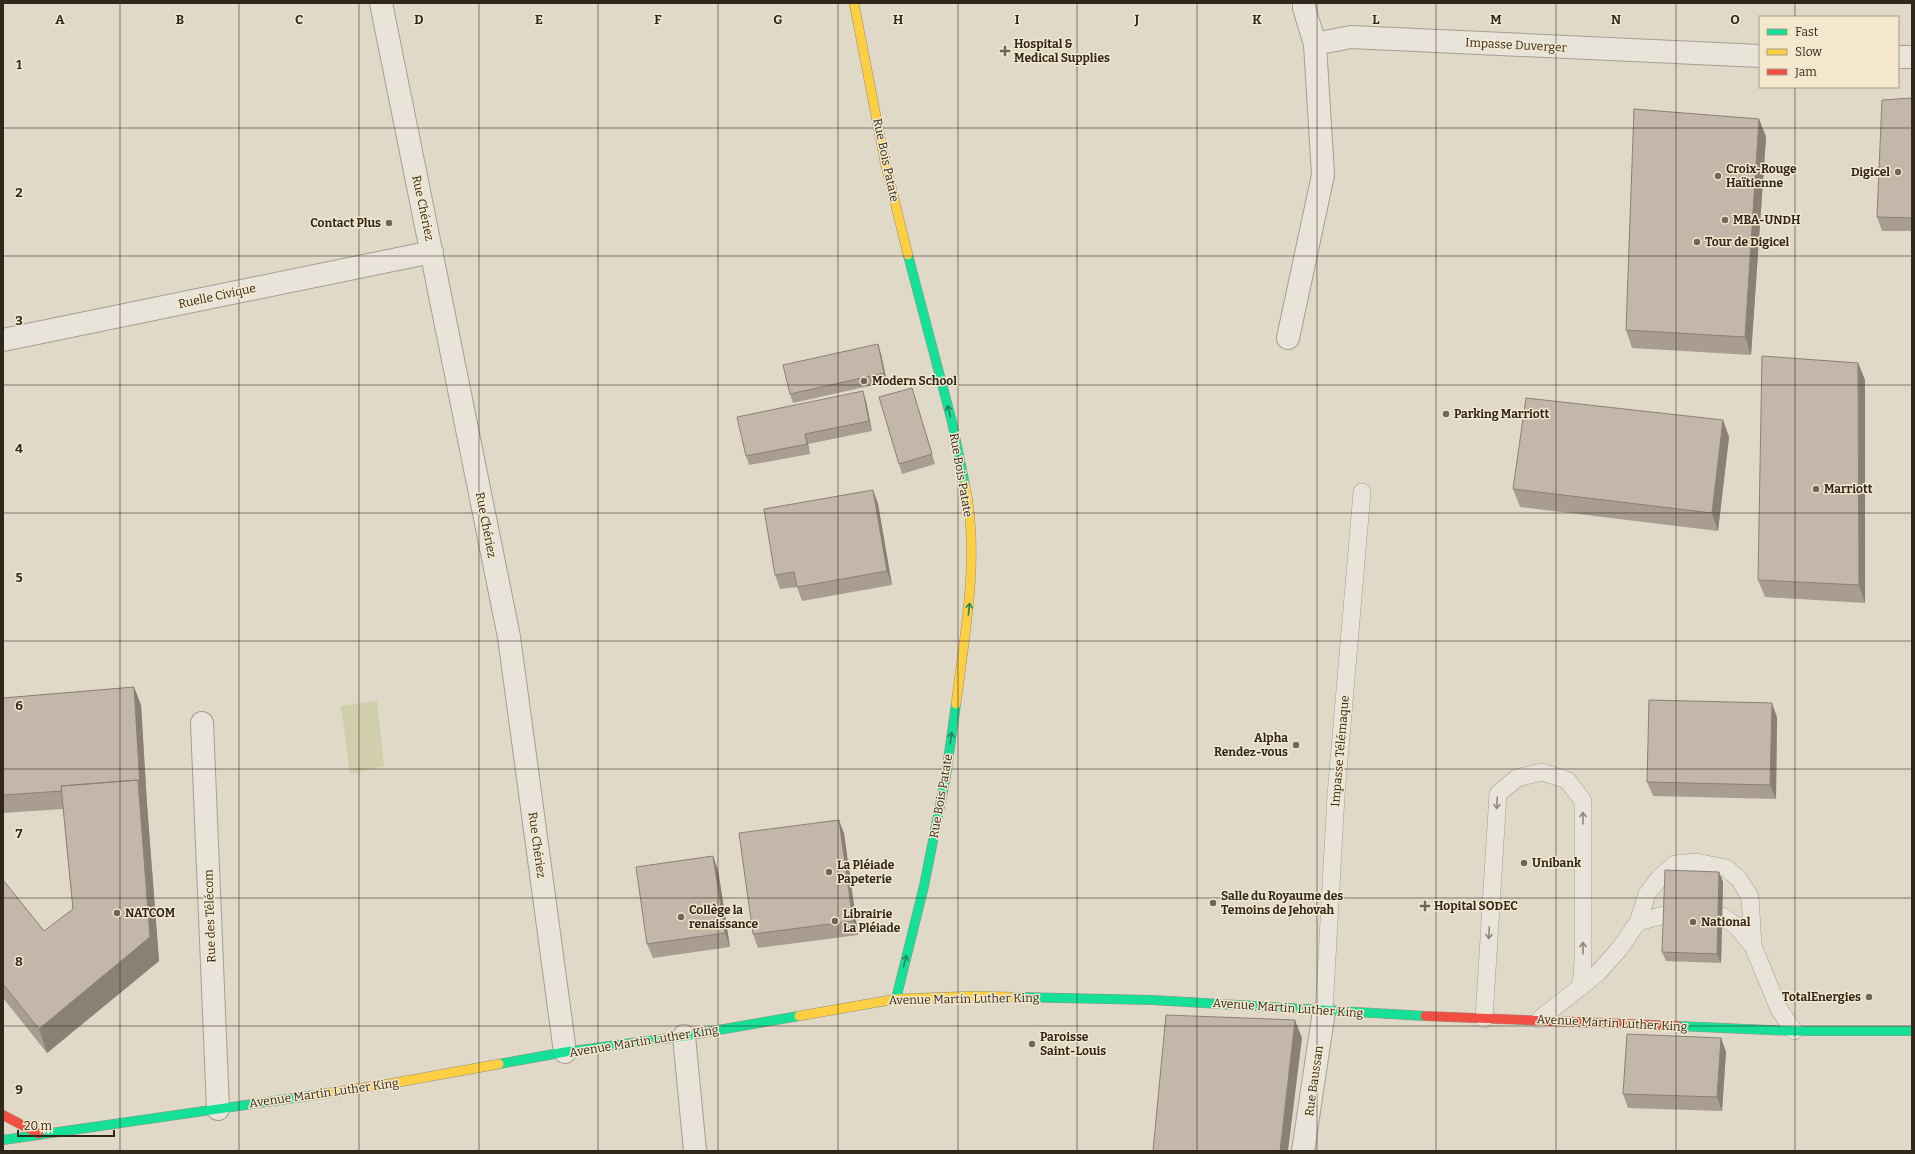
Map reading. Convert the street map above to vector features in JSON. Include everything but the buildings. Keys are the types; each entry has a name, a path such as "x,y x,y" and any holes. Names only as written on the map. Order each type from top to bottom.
{"street":[{"name":"Rue Chériez","path":"381,3 509,637 565,1052"},
{"name":"Rue Bois Patate","path":"854,3 885,162 910,265 952,422 969,505 971,588 946,775 924,886 896,999"},
{"path":"1288,338 1323,176 1315,44 1304,8 1304,3"},
{"name":"Impasse Duverger","path":"1315,44 1351,37 1759,56"},
{"path":"1899,56 1912,57"},
{"name":"Ruelle Civique","path":"3,340 432,252"},
{"name":"Rue des Télécom","path":"202,723 218,1108"},
{"name":"Avenue Martin Luther King","path":"3,1140 388,1084 565,1052 684,1036 896,999 974,996 1152,1000 1484,1019 1540,1019 1794,1031 1912,1031"},
{"name":"Rue Baussan","path":"1303,1151 1324,1011"},
{"path":"684,1036 695,1151"},
{"path":"3,1115 39,1134"}],"lane":[{"name":"Impasse Télémaque","path":"1324,1011 1336,795 1362,492"},
{"path":"1484,1019 1498,794 1517,778 1542,772 1567,780 1583,801 1583,962 1580,987"},
{"path":"1540,1019 1598,972 1620,948 1638,922 1647,894 1660,877 1675,864 1696,862 1726,868 1738,878 1750,897 1753,946"},
{"path":"1638,922 1668,914"},
{"path":"1722,916 1736,926 1753,946 1779,1008 1794,1031"}],"green space":[{"path":"377,701 384,766 350,774 341,706"}],"traffic: fast":[{"path":"908,255 952,422 965,485"},
{"path":"896,999 924,886 946,775 956,704"},
{"path":"1012,997 1152,1000 1425,1016"},
{"path":"499,1064 565,1052 684,1036 799,1016"},
{"path":"1678,1026 1794,1031 1912,1031"},
{"path":"3,1140 315,1095"}],"traffic: slow":[{"path":"854,3 885,162 908,255"},
{"path":"956,704 970,594 971,539 965,485"},
{"path":"799,1016 896,999 974,996 1012,997"},
{"path":"315,1095 388,1084 499,1064"}],"traffic: jam":[{"path":"1425,1016 1678,1026"},
{"path":"3,1115 39,1134"}],"place":[{"name":"Hospital & Medical Supplies","path":"1005,51"},
{"name":"Digicel","path":"1898,172"},
{"name":"Croix-Rouge Haïtienne","path":"1718,176"},
{"name":"MBA-UNDH","path":"1725,220"},
{"name":"Contact Plus","path":"389,223"},
{"name":"Tour de Digicel","path":"1697,242"},
{"name":"Modern School","path":"864,381"},
{"name":"Parking Marriott","path":"1446,414"},
{"name":"Marriott","path":"1816,489"},
{"name":"Alpha Rendez-vous","path":"1296,745"},
{"name":"Unibank","path":"1524,863"},
{"name":"La Pléiade Papeterie","path":"829,872"},
{"name":"Salle du Royaume des Temoins de Jehovah","path":"1213,903"},
{"name":"Hopital SODEC","path":"1425,906"},
{"name":"NATCOM","path":"117,913"},
{"name":"Collège la renaissance","path":"681,917"},
{"name":"Librairie La Pléiade","path":"835,921"},
{"name":"National","path":"1693,922"},
{"name":"TotalEnergies","path":"1869,997"},
{"name":"Paroisse Saint-Louis","path":"1032,1044"}]}
